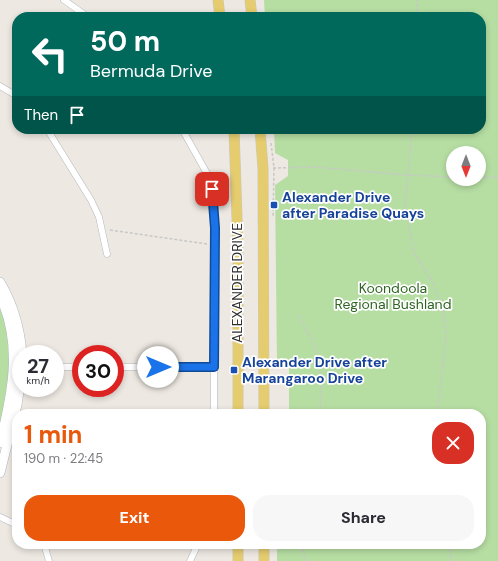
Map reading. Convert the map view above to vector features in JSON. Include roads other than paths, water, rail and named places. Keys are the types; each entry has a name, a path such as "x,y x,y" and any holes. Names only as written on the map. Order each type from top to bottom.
{"main road":[{"path":"218,0 219,12"},
{"path":"250,0 251,12"},
{"name":"ALEXANDER DRIVE","path":"234,134 238,248 238,409"},
{"name":"ALEXANDER DRIVE","path":"260,134 263,168 264,409"},
{"path":"238,549 238,561"},
{"path":"264,549 264,561"}],"street":[{"path":"64,0 81,12"},
{"path":"0,86 12,93"},
{"path":"50,134 91,200 99,217 107,254"},
{"path":"185,134 209,177 214,206 214,409"},
{"path":"0,282 15,315 20,345"},
{"path":"0,296 11,332 13,345"},
{"path":"124,367 214,367"},
{"path":"0,444 12,390"},
{"path":"16,409 18,397"},
{"path":"0,473 12,425"},
{"path":"0,517 12,523"},
{"path":"46,549 49,561"},
{"path":"190,561 196,549"}],"place":[{"name":"Alexander Drive after Paradise Quays","path":"274,205"},
{"name":"Alexander Drive after Marangaroo Drive","path":"234,370"}],"park label":[{"name":"Koondoola Regional Bushland","path":"393,296"}]}
